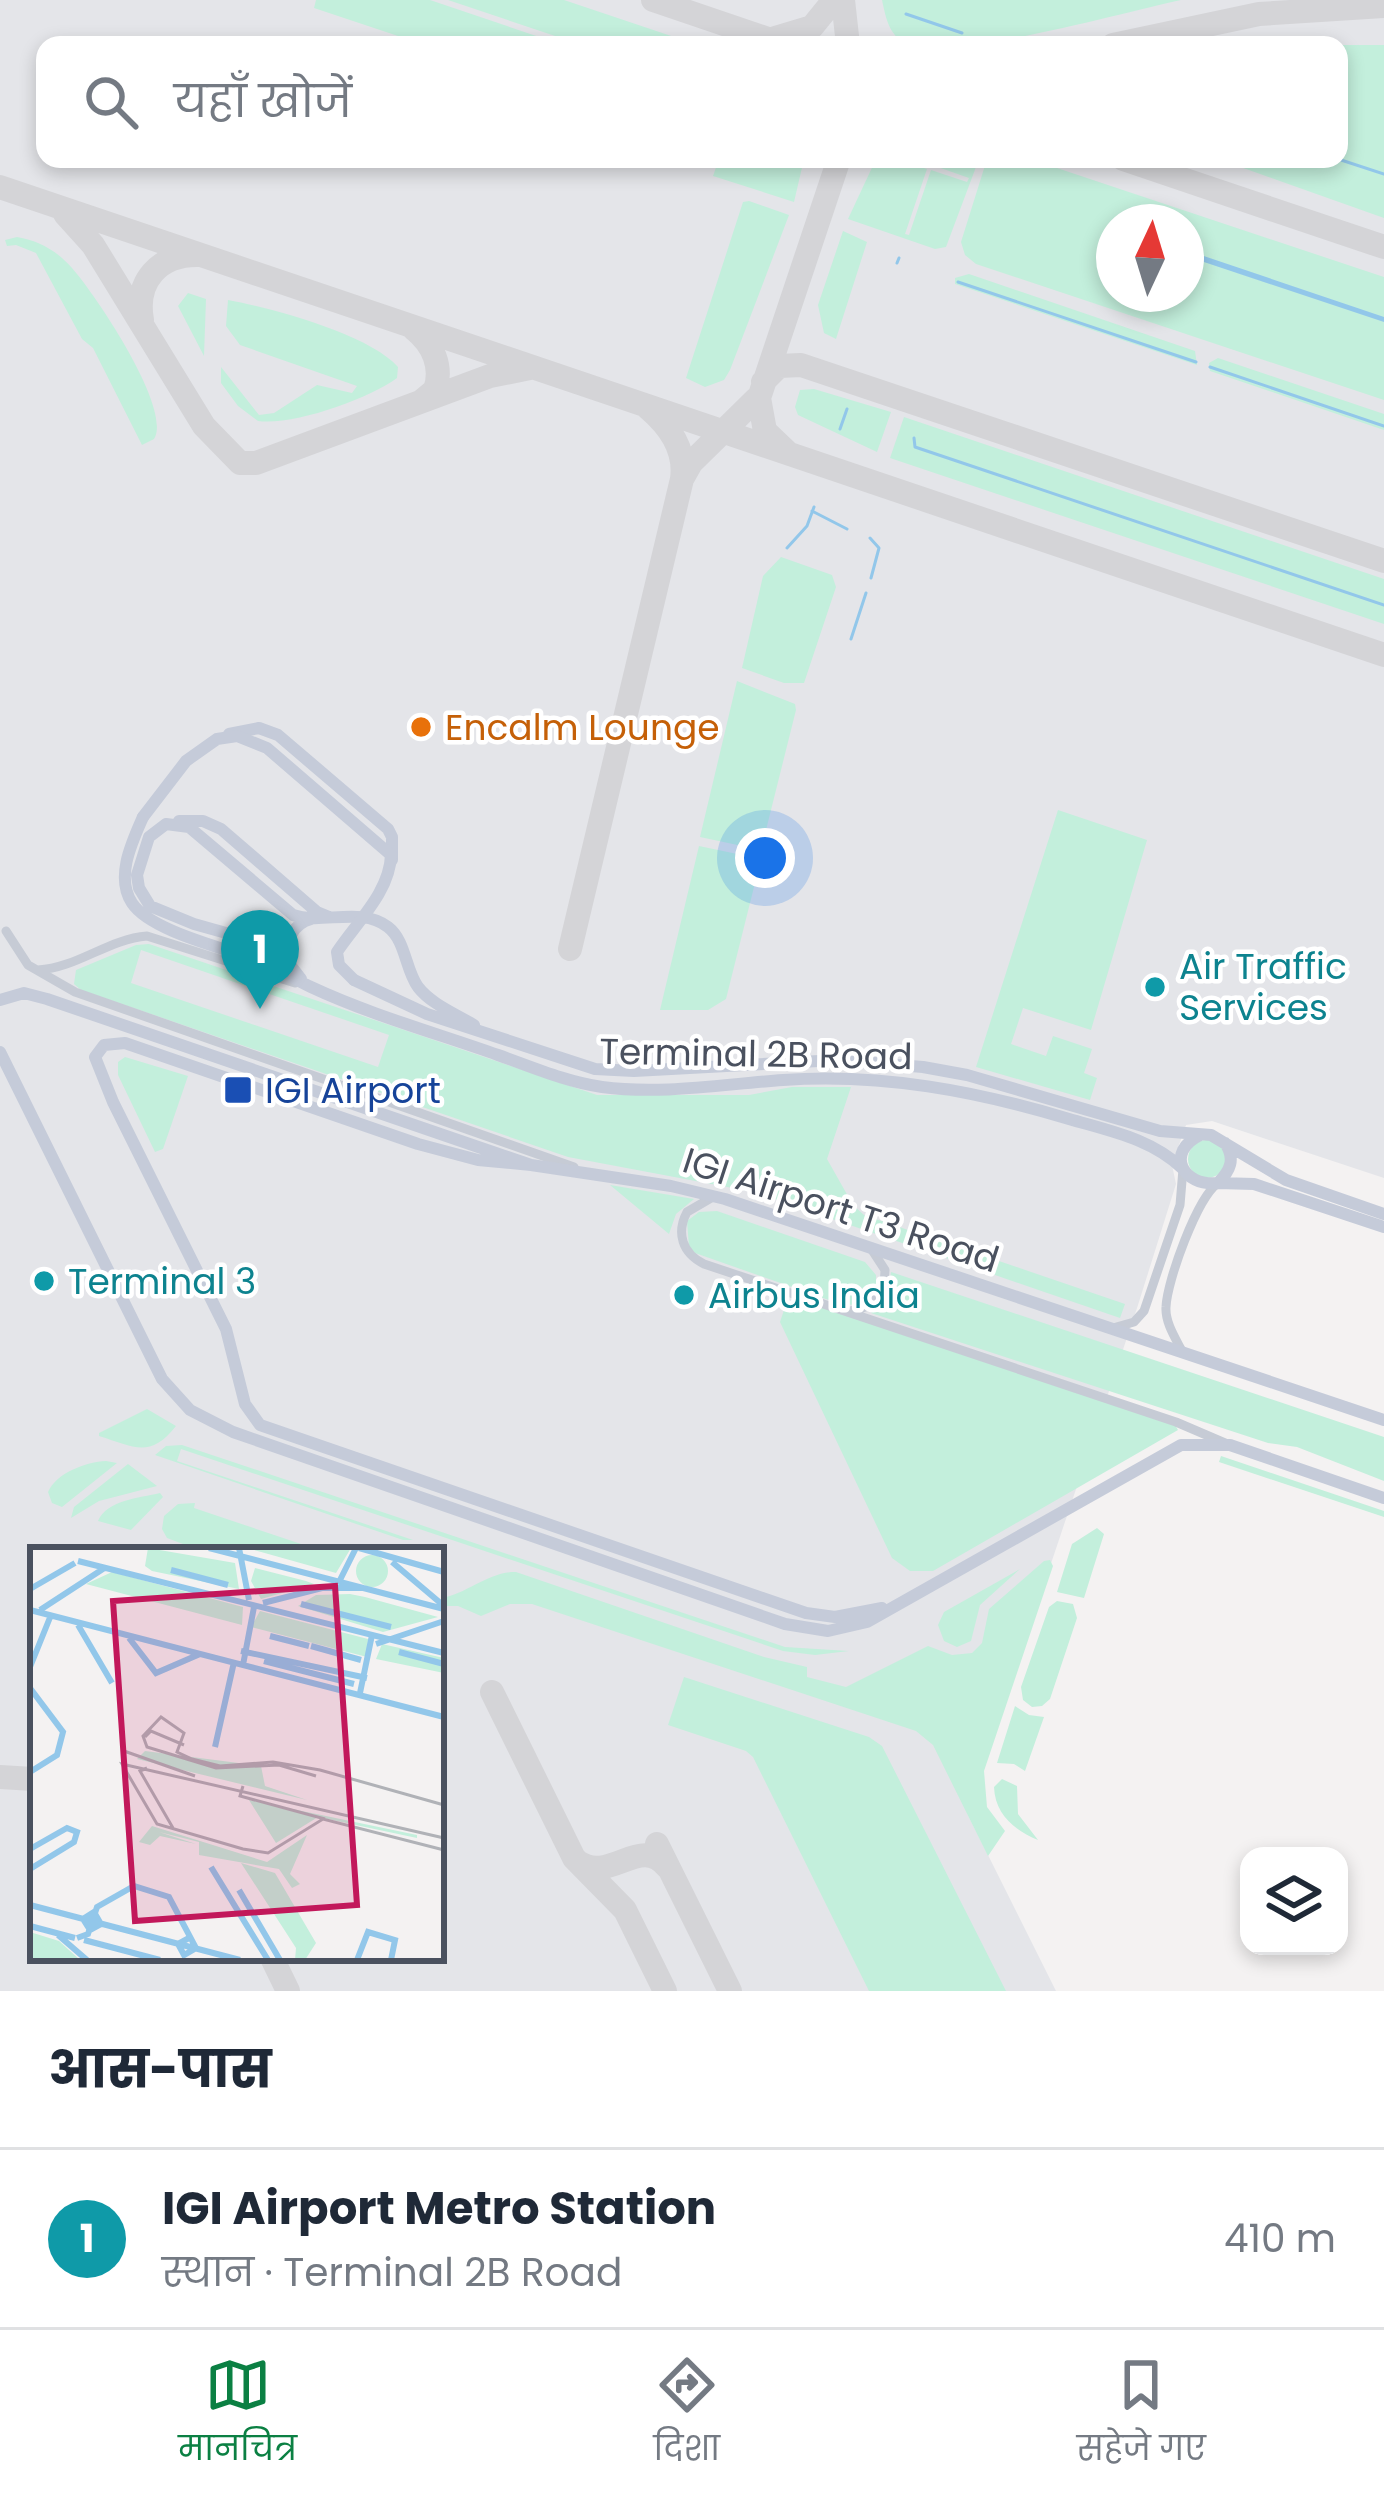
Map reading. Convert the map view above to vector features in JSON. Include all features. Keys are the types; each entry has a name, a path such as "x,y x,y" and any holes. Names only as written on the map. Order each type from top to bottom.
{"main road":[{"name":"Terminal 2B Road","path":"1183,1169 1155,1146 1003,1099 916,1084 809,1079 749,1086 595,1086 312,987 268,964 152,922 127,894 124,874 143,817 186,760 217,739 237,736 267,748 388,851 392,860 368,911 337,952 339,964 354,980 427,1014 576,1065 615,1070 743,1067 800,1060 922,1067 1006,1084 1160,1130 1203,1134"},
{"path":"312,987 271,944 194,924 150,906 139,888 138,868 149,836 166,824 195,820 214,825 321,914 335,917"},
{"path":"166,824 189,827 285,910 310,919"},
{"path":"289,960 290,938 298,925 310,919 355,917 387,926 421,990 496,1038"},
{"name":"IGI Airport T3 Road","path":"0,1000 32,994 530,1165 725,1199 1384,1420"},
{"path":"530,1165 478,1160 418,1144 125,1043 104,1045 95,1057 231,1341 245,1404 260,1425 806,1613 851,1616 901,1603"},
{"path":"0,1052 162,1379 190,1410 233,1432 785,1624 818,1630 854,1627 1168,1451 1195,1443 1230,1445 1384,1498"},
{"path":"800,1060 800,1074 809,1079"},
{"path":"1384,1214 1286,1180 1225,1142 1203,1134 1185,1146 1183,1169 1201,1184 1254,1184 1384,1227"},
{"path":"1218,1183 1231,1164 1225,1142"}],"street":[{"path":"6,931 20,957 33,969 75,992 584,1172"},
{"path":"33,969 50,970 122,939 147,936 312,987"},
{"path":"69,964 64,978 75,992"},
{"path":"1108,1329 1134,1322 1144,1311 1180,1205 1183,1169"},
{"path":"1183,1354 1166,1306 1198,1204 1218,1183"},
{"path":"725,1199 704,1199 687,1212 682,1242 695,1259 1176,1422 1230,1445"},
{"path":"841,1309 864,1308 881,1293 885,1282 880,1259 862,1245"}],"shaded area":[{"path":"0,0 1384,0 1384,1178 1212,1121 1186,1125 1172,1165 1176,1184 1138,1305 967,1813 1056,1991 0,1991"}],"green space":[{"path":"316,0 430,0 536,36 398,36 314,8"},
{"path":"448,0 564,0 671,36 555,36"},
{"path":"882,0 1181,0 1022,36 897,36"},
{"path":"1348,45 1384,45 1384,218 1243,168 1348,168"},
{"path":"716,168 802,168 794,202 713,176"},
{"path":"872,168 927,169 905,234 909,235 931,170 967,182 969,178 941,168 976,168 946,247 935,249 848,219"},
{"path":"984,168 1057,168 1165,204 1096,204 1096,304 976,264 965,255 961,242"},
{"path":"743,202 789,215 730,370 724,380 705,387 686,378"},
{"path":"1204,217 1384,277 1384,400 1120,312 1204,312"},
{"path":"843,231 867,242 836,339 824,333 818,305"},
{"path":"17,237 60,256 97,301 129,352 152,403 157,424 154,439 142,445 93,348 82,339 36,253 7,246 5,240"},
{"path":"969,274 1195,351 1197,365 955,284 955,278"},
{"path":"188,293 206,299 204,356 178,306"},
{"path":"228,300 343,333 384,355 398,367 397,378 330,409 258,421 238,406 221,383 221,367 259,415 274,413 317,385 352,393 357,386 240,345 226,326"},
{"path":"1218,358 1384,414 1384,430 1210,371 1209,363"},
{"path":"814,389 891,412 877,452 798,415 795,407 800,390"},
{"path":"904,417 1384,579 1384,624 890,458"},
{"path":"781,557 832,575 836,587 804,683 784,683 742,668 763,576"},
{"path":"737,681 795,704 796,710 761,850 700,837"},
{"path":"1058,810 1147,840 1091,1030 1023,1008 1011,1044 1046,1056 1053,1036 1092,1049 1084,1073 1097,1078 1090,1100 976,1067"},
{"path":"699,846 761,859 726,999 708,1010 660,1010"},
{"path":"149,944 597,1095 749,1095 792,1087 851,1087 827,1159 853,1205 864,1215 1125,1304 1120,1318 754,1192 568,1157 74,984 76,970","holes":["141,950 389,1035 378,1067 131,983"]},
{"path":"125,1057 188,1076 163,1149 155,1152 118,1075 118,1062"},
{"path":"1207,1140 1220,1146 1226,1159 1220,1172 1207,1178 1194,1172 1188,1159 1194,1146"},
{"path":"610,1185 694,1199 676,1214 669,1234"},
{"path":"717,1211 865,1262 876,1275 876,1290 864,1304 843,1305 695,1253 689,1247 687,1221 699,1212"},
{"path":"891,1272 1384,1437 1384,1481 1297,1447 1268,1443 871,1313 887,1300"},
{"path":"800,1300 1175,1425 1178,1430 933,1571 910,1571 892,1558 780,1322 785,1307"},
{"path":"147,1409 176,1426 158,1443 141,1447 99,1436 99,1433"},
{"path":"182,1445 785,1647 849,1651 815,1655 783,1651 181,1449 177,1461 413,1540 155,1455 166,1446"},
{"path":"1221,1456 1384,1511 1384,1517 1219,1462"},
{"path":"117,1463 62,1507 52,1503 48,1492 58,1479 81,1466"},
{"path":"128,1464 157,1486 99,1501 71,1518 74,1507"},
{"path":"160,1493 163,1497 131,1530 98,1521 116,1504"},
{"path":"195,1503 194,1508 310,1547 191,1547 167,1538 162,1529 164,1516 178,1504"},
{"path":"1097,1528 1104,1534 1084,1598 1057,1592 1072,1544"},
{"path":"1050,1560 1053,1566 984,1771 987,1807 1005,1831 988,1856 933,1745 916,1731 532,1604 510,1604 481,1616 458,1606 444,1606 444,1597 516,1572 764,1657 807,1667 807,1677 846,1687 928,1646 952,1655 972,1653 982,1643 989,1609"},
{"path":"1020,1569 980,1605 971,1641 957,1647 944,1641 938,1625 944,1612"},
{"path":"1057,1601 1073,1604 1077,1618 1050,1699 1032,1707 1023,1700 1021,1687 1049,1607"},
{"path":"684,1677 869,1737 882,1746 1006,1991 869,1991 753,1757 668,1725"},
{"path":"1015,1706 1044,1717 1025,1771 1014,1764 997,1763"},
{"path":"1002,1779 1017,1786 1018,1814 1038,1840 1002,1813 994,1787"}],"water":[{"path":"1204,256 1384,317 1384,322 1204,262"}],"waterway":[{"path":"906,14 962,33"},
{"path":"1348,162 1384,174"},
{"path":"897,263 899,258"},
{"path":"958,282 1196,362"},
{"path":"1210,367 1384,426"},
{"path":"840,429 847,409"},
{"path":"914,438 915,447 1384,605"},
{"path":"787,548 807,526 814,507"},
{"path":"812,511 847,529"},
{"path":"870,538 879,548 871,578"},
{"path":"851,639 866,593"}],"taxiway":[{"path":"653,0 759,36"},
{"path":"782,36 812,27 834,0"},
{"path":"843,0 847,36"},
{"path":"1155,36 1259,14 1384,6"},
{"path":"786,451 765,431 759,398 836,168"},
{"path":"1150,168 1384,247"},
{"path":"0,187 1384,655"},
{"path":"65,214 93,245 204,426 240,463 256,463 490,376 530,368"},
{"path":"142,320 142,293 153,272 172,259 199,255"},
{"path":"414,329 437,365 435,390 423,400"},
{"path":"763,382 779,366 801,365 1384,561"},
{"path":"570,949 682,479 691,463 756,399"},
{"path":"649,409 675,440 682,479"},
{"path":"492,1692 574,1858 625,1910 665,1991"},
{"path":"0,1777 30,1779"},
{"path":"657,1844 730,1991"},
{"path":"578,1862 602,1867 646,1855 667,1867"},
{"path":"273,1961 288,1991"}],"place":[{"name":"Encalm Lounge","path":"421,727"},
{"name":"Air Traffic Services","path":"1155,987"},
{"name":"IGI Airport Metro Station","path":"260,1009"},
{"name":"IGI Airport","path":"238,1090"},
{"name":"Terminal 3","path":"44,1281"},
{"name":"Airbus India","path":"684,1295"}]}
